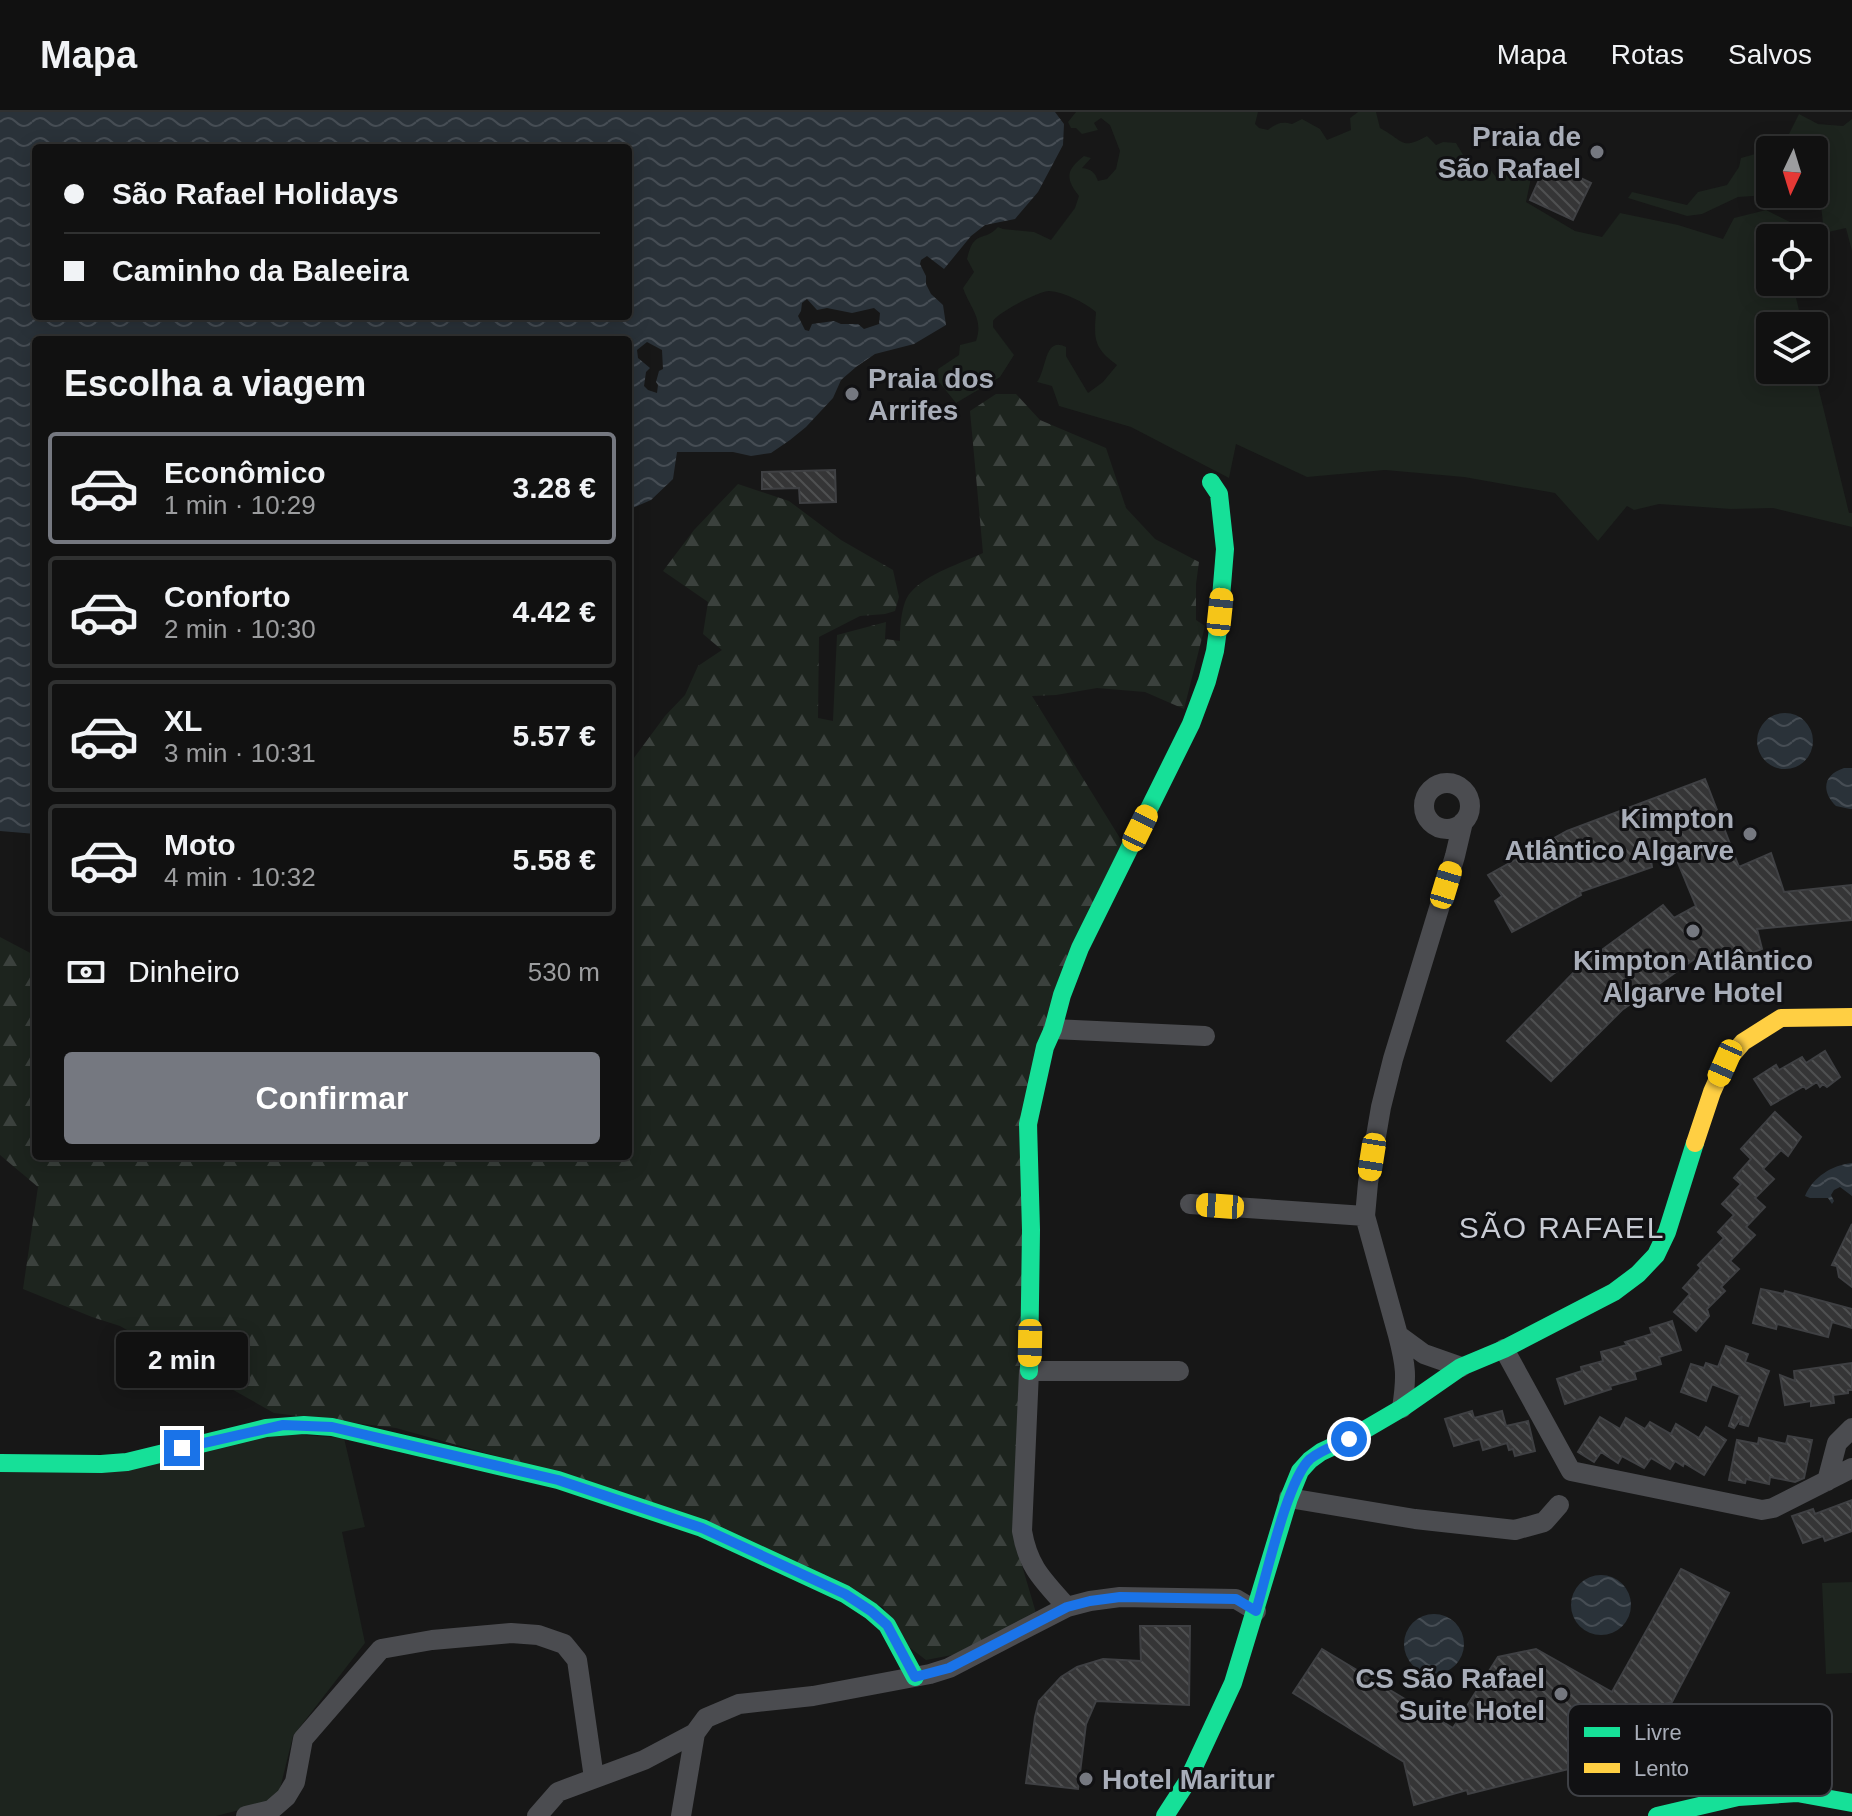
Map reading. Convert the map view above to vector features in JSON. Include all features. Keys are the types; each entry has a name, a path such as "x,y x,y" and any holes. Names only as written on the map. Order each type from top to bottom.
{"street":[{"path":"1067,1607 1031,1565 1022,1531 1029,1371 1031,1230 1028,1124 1045,1047 1080,948 1191,724 1207,681 1219,622 1225,549 1219,494 1211,482"},
{"path":"1402,1408 1406,1365 1365,1216 1368,1183 1393,1059 1463,822"},
{"path":"1165,1816 1187,1782 1233,1683 1300,1471 1321,1452 1402,1408 1461,1367 1504,1349 1614,1292 1638,1274 1656,1255 1667,1232 1712,1092 1725,1063 1743,1042 1781,1018 1852,1017"},
{"path":"1053,1029 1205,1036"},
{"path":"1190,1204 1365,1216"},
{"path":"1398,1335 1424,1354 1461,1367"},
{"path":"1504,1349 1571,1471 1762,1510 1773,1508 1852,1468"},
{"path":"1029,1371 1179,1371"},
{"path":"0,1463 127,1462 266,1428 304,1425 332,1427 558,1480 702,1528 845,1594 871,1611 887,1625 915,1677"},
{"path":"1827,1481 1837,1443 1852,1428"},
{"path":"1289,1498 1415,1519 1515,1530 1544,1522 1559,1505"},
{"path":"537,1816 558,1792 644,1760 695,1733 706,1718 739,1704 813,1696 949,1668 1067,1607 1120,1597 1236,1599 1256,1611"},
{"path":"246,1816 271,1810 286,1797 295,1782 303,1739 381,1649 432,1640 511,1633 538,1635 564,1644 577,1660 594,1778"},
{"path":"681,1816 695,1733"},
{"path":"1183,1816 1187,1782"},
{"path":"1657,1816 1753,1796"},
{"path":"1814,1796 1852,1803"}],"green space":[{"path":"1076,112 1258,112 1255,124 1259,128 1268,130 1279,123 1292,124 1302,119 1320,129 1327,140 1351,130 1350,118 1358,112 1376,112 1380,128 1402,142 1412,143 1427,136 1436,145 1456,143 1468,161 1489,168 1499,181 1510,172 1531,178 1526,202 1575,231 1602,237 1620,213 1678,225 1723,239 1734,218 1766,210 1792,223 1756,224 1756,296 1796,296 1800,312 1756,312 1756,384 1817,384 1849,513 1852,513 1852,527 1773,508 1731,509 1659,504 1634,510 1627,506 1598,541 1555,493 1464,477 1385,470 1307,477 1236,444 1229,478 1131,427 1059,406 1052,386 1037,382 1054,346 1066,347 1066,356 1088,393 1103,382 1117,365 1099,348 1095,329 1096,312 1074,298 1049,291 1029,298 996,317 993,327 1014,355 1000,377 956,403 939,382 938,369 959,355 960,345 976,341 977,320 963,288 974,272 967,259 973,243 998,227 1034,232 1051,240 1075,208 1079,196 1070,179 1074,166 1084,156 1091,158 1082,168 1096,175 1098,181 1107,179 1116,169 1120,151 1110,125 1101,118 1094,123 1098,130 1082,134 1071,128 1068,122"},
{"path":"1799,114 1818,124 1843,126 1852,119 1852,251 1846,228 1828,232 1828,224 1823,224 1821,208 1828,208 1828,136 1787,136"},
{"path":"1756,154 1756,196 1738,197 1702,214 1687,216 1628,198 1632,192 1687,205 1698,192 1727,185 1741,158"},
{"path":"996,394 1016,394 1040,420 1106,448 1126,508 1155,539 1199,562 1196,620 1205,626 1184,709 1145,692 1097,688 1032,696 1123,843 1054,994 1025,1231 1013,1535 1036,1613 962,1653 926,1660 904,1643 883,1607 532,1466 396,1428 274,1413 120,1326 23,1289 38,1187 0,1155 0,937 32,954 32,1160 632,1160 632,761 685,695 698,666 722,650 703,634 708,602 663,571 694,530 738,484 789,501 841,540 893,570 899,597 895,611 860,616 819,637 818,718 833,721 837,635 886,622 885,639 900,641 903,608 911,592 935,574 983,553 970,411"},
{"path":"275,1433 344,1438 365,1527 342,1532 365,1643 293,1736 279,1793 267,1803 216,1816 0,1816 0,1470"},
{"path":"1852,1582 1852,1673 1826,1674 1822,1583"}],"water":[{"path":"0,112 1055,112 1064,124 1063,145 1038,192 1015,219 985,225 971,236 944,269 927,256 921,260 926,284 931,294 943,305 946,325 914,344 875,354 856,367 841,380 833,398 806,427 771,453 751,456 733,452 677,452 673,479 651,500 632,508 632,336 32,336 32,834 0,831","holes":["807,299 817,310 827,308 852,313 874,308 880,313 879,324 864,329 858,324 834,321 812,324 809,331 805,330 798,316 802,303","647,342 662,350 663,369 659,371 656,382 657,393 644,386 646,372 650,368 638,358 637,350"]},
{"path":"1785,713 1805,721 1813,741 1805,761 1785,769 1765,761 1757,741 1765,721"},
{"path":"1844,768 1852,768 1852,809 1836,806 1826,789 1828,779"},
{"path":"1852,1163 1852,1196 1840,1187 1831,1195 1832,1204 1828,1198 1805,1196 1824,1173"},
{"path":"1601,1575 1622,1584 1631,1605 1622,1626 1601,1635 1580,1626 1571,1605 1580,1584"},
{"path":"1434,1614 1455,1623 1464,1644 1455,1665 1434,1674 1413,1665 1404,1644 1413,1623"}],"building":[{"path":"1547,162 1591,183 1573,220 1530,200"},
{"path":"835,470 836,502 800,503 799,488 762,489 762,472"},
{"name":"Kimpton Atlântico Algarve Hotel","path":"1705,779 1739,867 1771,853 1784,892 1852,885 1852,920 1757,929 1762,949 1714,967 1706,951 1622,1010 1551,1081 1507,1041 1580,966 1663,905 1674,918 1696,906 1674,853 1651,861 1652,867 1580,892 1581,895 1512,932 1495,901 1502,896 1488,875 1567,831"},
{"path":"1825,1051 1840,1077 1827,1087 1823,1084 1820,1087 1817,1082 1806,1089 1804,1086 1771,1105 1754,1079 1776,1065 1779,1070 1802,1057 1806,1063"},
{"path":"1775,1112 1801,1137 1788,1156 1781,1150 1763,1169 1774,1179 1755,1198 1765,1207 1746,1227 1755,1235 1730,1261 1739,1269 1721,1287 1725,1291 1707,1309 1709,1316 1696,1331 1674,1312 1690,1294 1683,1288 1701,1268 1698,1265 1724,1238 1718,1232 1734,1215 1722,1204 1741,1184 1734,1178 1751,1159 1741,1149"},
{"path":"1852,1224 1852,1287 1839,1277 1837,1266 1832,1265"},
{"path":"1761,1289 1784,1294 1785,1291 1852,1309 1852,1328 1832,1322 1828,1337 1777,1324 1776,1329 1753,1323"},
{"path":"1672,1321 1681,1350 1659,1357 1661,1364 1634,1372 1636,1379 1565,1404 1557,1379 1582,1371 1581,1367 1603,1361 1601,1352 1627,1345 1625,1342 1652,1334 1650,1328"},
{"path":"1726,1346 1748,1354 1745,1362 1769,1371 1748,1426 1740,1424 1742,1416 1734,1428 1729,1426 1740,1395 1712,1384 1706,1401 1681,1392 1691,1364 1704,1368 1706,1363 1718,1367"},
{"path":"1852,1363 1852,1390 1833,1395 1834,1403 1811,1406 1811,1401 1785,1405 1780,1375 1795,1381 1794,1371"},
{"path":"1472,1411 1474,1418 1502,1411 1506,1426 1528,1421 1535,1451 1515,1456 1507,1443 1483,1450 1480,1439 1454,1446 1445,1419"},
{"path":"1600,1417 1620,1429 1626,1418 1645,1429 1650,1422 1671,1434 1676,1424 1699,1438 1706,1427 1726,1440 1704,1475 1684,1463 1683,1466 1675,1461 1670,1469 1651,1458 1644,1468 1622,1456 1618,1463 1601,1452 1594,1462 1578,1452"},
{"path":"1788,1436 1812,1440 1804,1478 1795,1482 1770,1477 1769,1484 1746,1479 1745,1483 1729,1480 1737,1440 1758,1444 1759,1438 1786,1444"},
{"path":"1852,1500 1852,1531 1825,1541 1823,1536 1803,1543 1792,1516 1813,1509 1815,1514"},
{"path":"1681,1569 1729,1593 1672,1702 1568,1704 1568,1769 1468,1794 1467,1790 1414,1805 1404,1762 1293,1693 1322,1649 1453,1728 1498,1657 1536,1649 1612,1692"},
{"path":"1140,1626 1190,1626 1189,1705 1096,1701 1086,1724 1078,1789 1026,1783 1039,1701 1061,1677 1077,1667 1103,1659 1141,1661"}],"traffic: fast":[{"path":"1029,1371 1031,1230 1028,1124 1045,1047 1080,948 1191,724 1207,681 1219,622 1225,549 1219,494 1211,482"},
{"path":"1165,1816 1187,1782 1233,1683 1300,1471 1321,1452 1402,1408 1461,1367 1504,1349 1614,1292 1638,1274 1656,1255 1667,1232 1695,1143"},
{"path":"0,1463 127,1462 266,1428 304,1425 332,1427 558,1480 702,1528 845,1594 871,1611 887,1625 915,1677"},
{"path":"1657,1816 1753,1796"},
{"path":"1814,1796 1852,1803"}],"traffic: slow":[{"path":"1695,1143 1725,1063 1743,1042 1781,1018 1852,1017"}],"place":[{"name":"Praia de São Rafael","path":"1597,152"},
{"name":"Praia dos Arrifes","path":"852,394"},
{"name":"Kimpton Atlântico Algarve","path":"1750,834"},
{"name":"Kimpton Atlântico Algarve Hotel","path":"1693,931"},
{"name":"CS São Rafael Suite Hotel","path":"1561,1694"},
{"name":"Hotel Maritur","path":"1086,1779"}],"district":[{"name":"SÃO RAFAEL","path":"1562,1227"}],"route":[{"path":"182,1448 283,1425 332,1427 558,1480 702,1528 845,1594 887,1625 915,1677 949,1668 1067,1607 1090,1601 1120,1597 1236,1599 1256,1611 1300,1471 1321,1452 1349,1439"}]}
